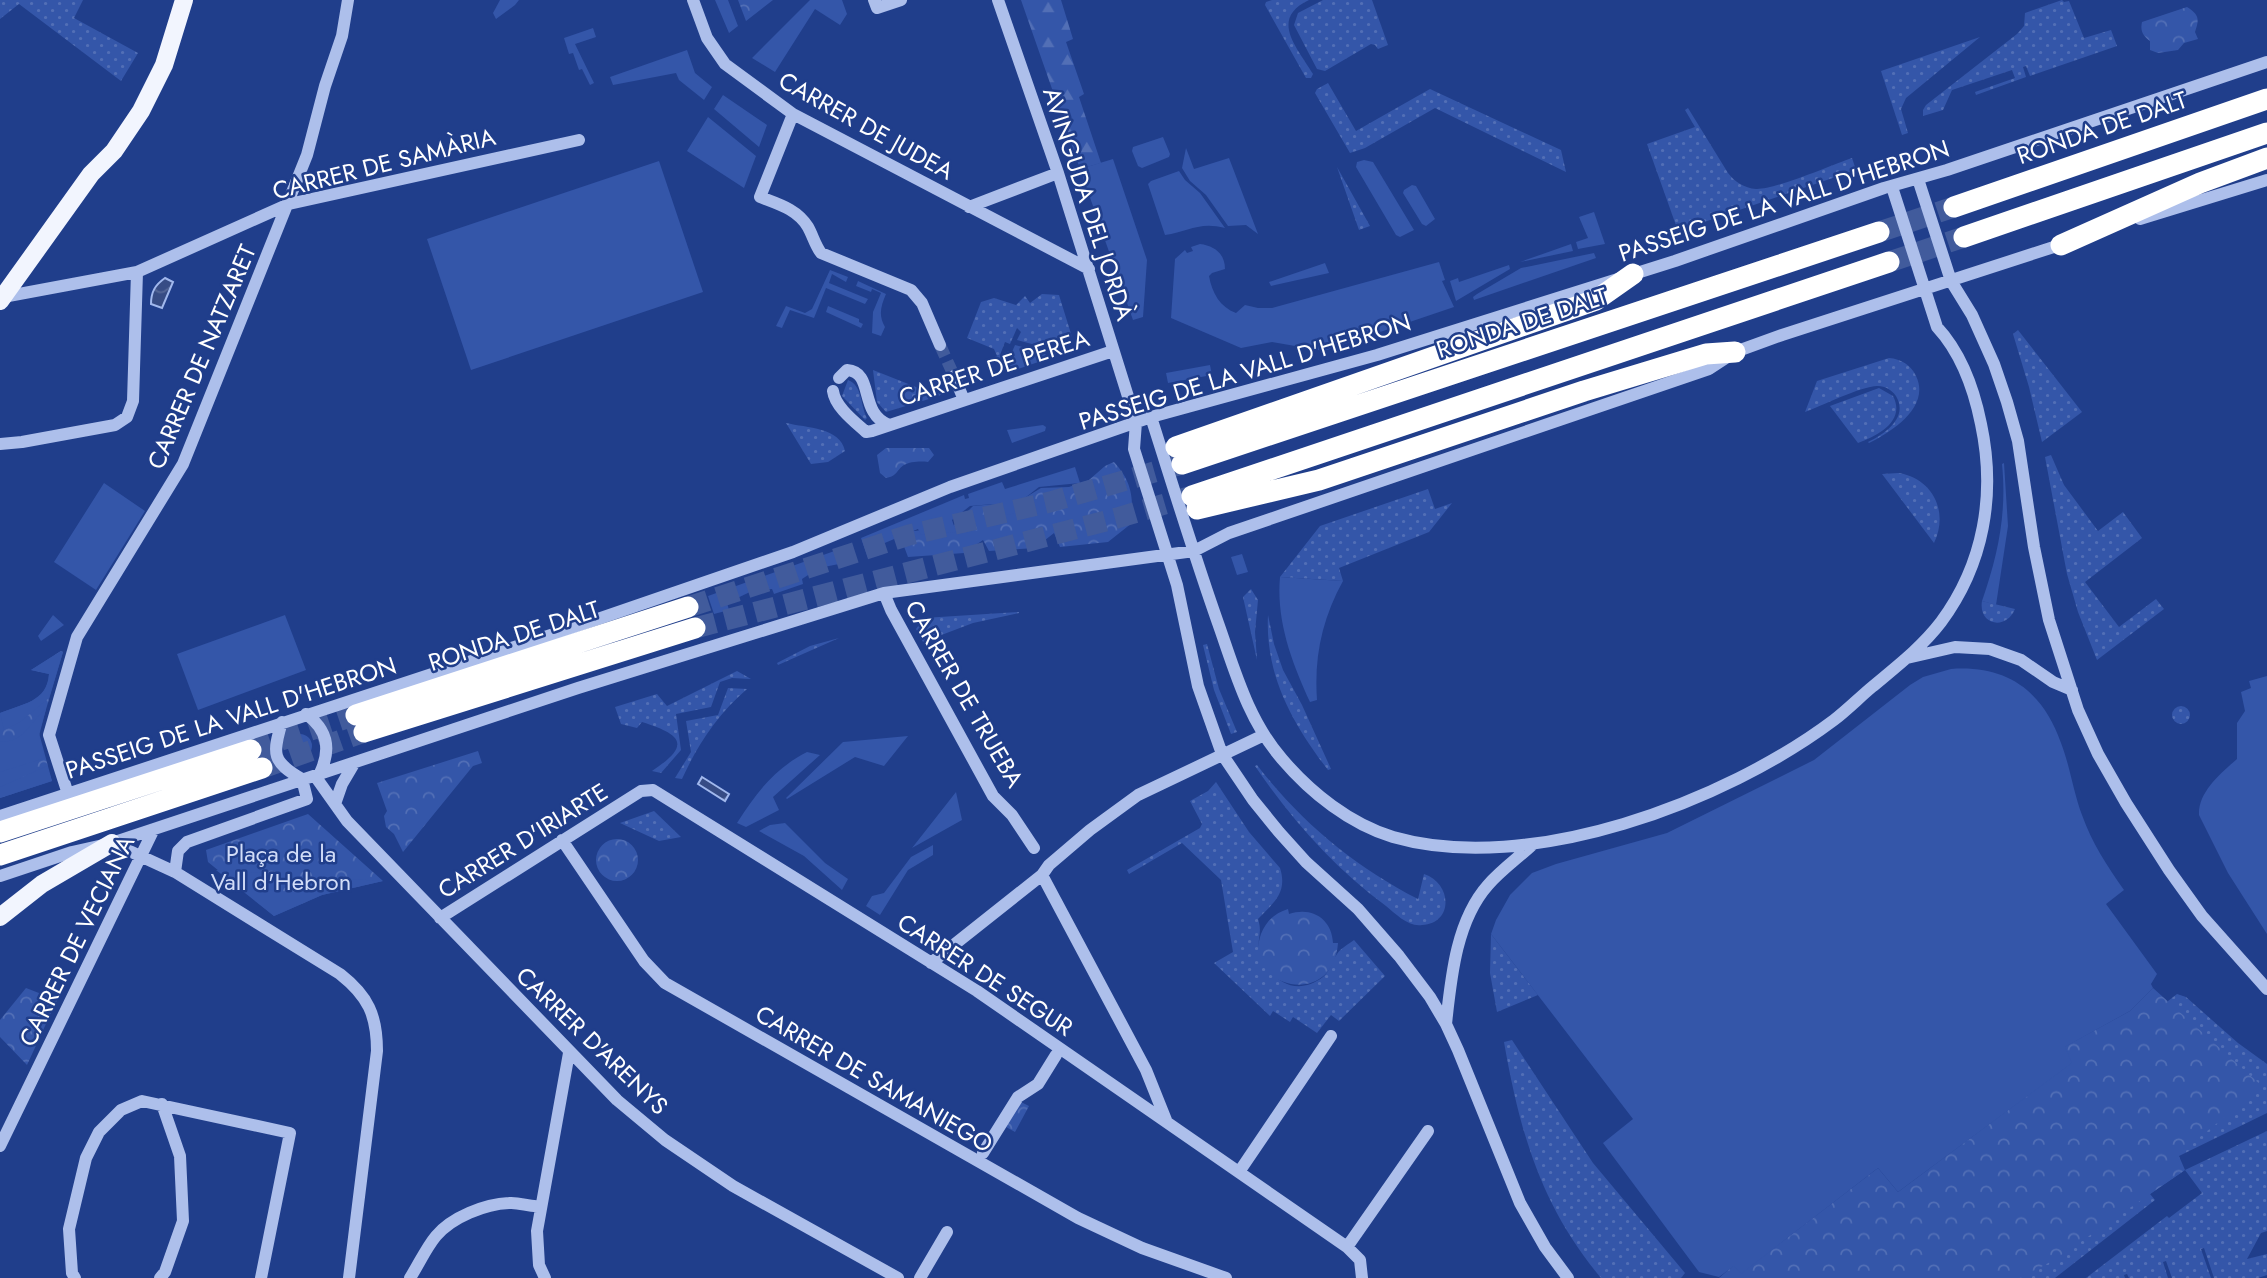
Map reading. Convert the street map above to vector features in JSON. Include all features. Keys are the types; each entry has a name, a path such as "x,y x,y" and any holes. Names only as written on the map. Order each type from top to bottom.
{"highway":[{"name":"RONDA DE DALT","path":"1954,207 2267,99"},
{"path":"1964,237 2267,133"},
{"path":"2061,244 2200,183 2267,158"},
{"name":"RONDA DE DALT","path":"1633,274 1596,300 1179,456 1879,232"},
{"path":"1735,352 1706,354 1584,391 1319,480 1194,502 1889,262"},
{"name":"RONDA DE DALT","path":"688,607 360,724 695,628"},
{"path":"0,832 256,759 0,855"}],"main road":[{"path":"1,299 97,165 106,145 132,106 151,70 172,0"},
{"path":"97,165 114,151 153,89 173,41 184,0"},
{"path":"0,917 42,884 112,843"}],"street":[{"name":"CARRER DE NATZARET","path":"68,794 49,735 78,637 156,510 192,443 307,155 325,86 342,36 348,0"},
{"name":"CARRER DE JUDEA","path":"693,0 707,38 724,64 793,114 1089,268"},
{"path":"874,0 877,8 901,0"},
{"name":"AVINGUDA DEL JORDÀ","path":"998,0 1058,173 1136,422 1134,449 1177,585 1198,687 1222,754 1253,800 1279,832 1306,862 1358,909 1399,956 1446,1024 1520,1203 1545,1247 1568,1278"},
{"name":"PASSEIG DE LA VALL D'HEBRON","path":"0,816 551,635 793,552 950,486 1151,417 1377,355 1633,274 2267,62"},
{"path":"793,114 760,197 784,206 801,218 821,253 911,290 922,303 940,345"},
{"name":"CARRER DE SAMÀRIA","path":"1,299 137,272 289,204 579,140"},
{"name":"CARRER DE JUDEA","path":"969,207 1058,173"},
{"path":"1918,179 1951,281 1972,315 1994,364 2007,402 2018,441 2034,547 2049,620 2078,710 2098,754 2169,870 2202,916 2267,989"},
{"path":"0,876 72,852 112,843 578,688 884,593 1194,551 1229,533 1709,369 1735,352 1898,296 2267,180"},
{"path":"1151,417 1246,702 1279,756 1306,784 1359,822 1390,836 1436,844 1499,848 1532,845 1636,820 1748,773 1834,719 1907,659 1941,622 1962,587 1978,550 1989,494 1984,439 1974,396 1954,349 1937,327 1892,187"},
{"path":"0,444 107,427 127,417 133,401 137,272"},
{"name":"CARRER DE PEREA","path":"833,391 835,400 866,432 1113,351"},
{"name":"CARRER DE PEREA","path":"839,378 847,370 861,376 872,412 876,418 889,425"},
{"path":"954,376 964,400"},
{"name":"CARRER DE TRUEBA","path":"884,593 993,796 1012,815 1034,848"},
{"path":"1907,659 1955,648 1990,649 2021,660 2053,682 2072,690"},
{"path":"306,714 322,730 328,749 312,776 307,799"},
{"path":"282,722 274,747 281,766 312,776"},
{"path":"931,963 1042,876 1049,865 1090,830 1138,795 1264,735"},
{"path":"175,872 178,851 187,842 307,799 335,804 342,783 355,762"},
{"name":"CARRER D'ARENYS","path":"312,776 347,821 617,1100 681,1151 733,1186 898,1278"},
{"name":"CARRER DE SEGUR","path":"627,799 641,791 653,790 977,991 1347,1247"},
{"name":"CARRER D'IRIARTE","path":"440,918 627,799"},
{"name":"CARRER DE VECIANA","path":"0,1146 154,829"},
{"name":"CARRER DE SAMANIEGO","path":"562,840 644,961 665,983 1078,1218 1142,1248 1226,1278"},
{"path":"112,843 175,872 340,974 357,987 369,1006 377,1029 377,1051 349,1278"},
{"path":"1446,1024 1456,958 1466,918 1488,885 1532,845"},
{"path":"1042,876 1146,1070 1166,1120"},
{"path":"1239,1171 1331,1036"},
{"path":"545,1278 538,1265 537,1231 569,1053"},
{"path":"983,1153 1018,1097 1038,1084 1056,1055"},
{"path":"75,1278 72,1273 69,1229 86,1158 99,1132 121,1110 142,1101 290,1133 261,1278"},
{"path":"160,1278 165,1272 183,1221 180,1156 162,1104"},
{"path":"1362,1278 1360,1261 1347,1247 1428,1130"},
{"path":"410,1278 437,1235 459,1217 511,1202 533,1208 541,1206"},
{"path":"920,1278 943,1233"}],"green space":[{"path":"0,0 83,0 74,18 138,53 121,81 19,4 0,19"},
{"path":"500,0 519,0 496,19 493,13"},
{"path":"715,0 728,0 738,26 729,33"},
{"path":"738,0 773,0 746,21"},
{"path":"810,0 842,0 847,14 840,25 815,9 775,72 752,58"},
{"path":"1021,0 1061,0 1073,39 1066,42 1084,94 1079,97 1101,163 1080,169"},
{"path":"1272,0 1309,0 1290,16 1288,25 1294,44 1313,74 1311,78 1306,78 1265,5"},
{"path":"1323,0 1372,0 1388,45 1378,49 1371,44 1325,71 1317,69 1294,25 1298,13"},
{"path":"2062,0 2069,1 2084,38 2111,30 2117,46 2030,76 2026,66 2023,67 2026,77 1976,95 1975,92 2015,78 2012,70 1952,90 1943,110 1923,116 1926,105 2017,34 2024,26 2025,13"},
{"path":"2187,7 2197,18 2195,32 2198,39 2184,43 2178,50 2158,53 2150,50 2150,41 2142,31 2142,22"},
{"path":"593,28 596,37 575,44 594,83 590,85 582,69 579,70 573,53 569,54 564,38"},
{"path":"1980,37 1906,98 1901,109 1908,133 1902,135 1881,71"},
{"path":"687,50 695,73 712,87 704,100 679,80 676,73 613,85 610,77"},
{"path":"1328,83 1356,131 1430,89 1561,150 1566,172 1435,108 1365,148 1350,153 1315,93"},
{"path":"723,95 767,125 759,147 714,109"},
{"path":"1688,108 1728,173 1737,182 1748,187 1756,189 1776,186 1852,158 1856,170 1678,231 1647,144 1695,127 1685,110"},
{"path":"708,117 756,156 744,188 687,151"},
{"path":"1163,137 1169,157 1142,168 1138,166 1133,147"},
{"path":"1186,148 1194,169 1229,158 1258,234 1246,225 1228,226 1206,195 1190,181 1182,168"},
{"path":"1113,159 1147,260 1143,317 1133,320 1080,169"},
{"path":"659,161 703,292 471,370 427,239"},
{"path":"1357,162 1373,162 1414,230 1400,237 1396,235 1356,167"},
{"path":"1337,167 1370,226 1359,230"},
{"path":"1179,171 1200,193 1225,228 1201,226 1165,235 1148,184"},
{"path":"1412,185 1416,186 1435,219 1426,226 1422,224 1403,193"},
{"path":"1594,212 1605,244 1578,249 1576,242 1588,238 1579,217"},
{"path":"1200,244 1215,249 1221,255 1225,269 1212,273 1209,276 1210,282 1221,303 1236,313 1245,305 1272,308 1439,262 1445,280 1442,281 1454,307 1324,351 1272,342 1241,348 1171,318 1175,259 1185,250 1187,253 1193,251 1191,247"},
{"path":"1571,244 1573,251 1520,262"},
{"path":"1594,253 1596,258 1474,300 1473,297 1477,294 1521,268"},
{"path":"1325,263 1329,273 1271,286 1269,282"},
{"path":"1509,265 1510,269 1456,301 1450,281 1458,278 1459,282"},
{"path":"830,270 848,277 846,282 832,274 829,283 868,299 865,304 826,288 814,318 790,310 782,328 776,326 786,306 805,313 812,309"},
{"path":"858,281 886,294 881,310 885,327 881,336 872,333 873,312 881,293 856,286"},
{"path":"1042,294 1059,295 1072,337 1043,347 1017,340 1021,332 1017,328 1010,344 1005,342 1000,355 997,356 994,349 967,338 981,302 994,298 1016,305 1025,296 1030,303"},
{"path":"828,306 859,319 863,324 861,328 826,312"},
{"path":"2018,330 2082,412 2042,442 2013,334"},
{"path":"1015,345 1045,353 1047,359 1012,371 1000,367 992,358 1012,352"},
{"path":"1889,358 1908,366 1914,372 1919,387 1914,408 1888,432 1868,442 1893,424 1899,411 1896,396 1883,387 1863,389 1805,412 1817,381"},
{"path":"1210,365 1212,375 1168,383 1166,373"},
{"path":"873,370 926,391 944,392 939,396 886,412 877,402"},
{"path":"848,380 859,391 867,418 865,420 842,396"},
{"path":"1879,388 1893,396 1896,413 1881,432 1858,443 1830,406"},
{"path":"786,423 830,433 842,443 845,451 828,462 811,464"},
{"path":"1043,425 1046,427 1045,431 1012,443 1007,430"},
{"path":"886,448 929,448 934,455 928,462 907,464 893,476 886,478 880,473 877,455"},
{"path":"2051,455 2064,485 2098,531 2123,512 2142,538 2085,582 2119,627 2156,599 2164,609 2097,660 2078,612 2067,574 2045,457"},
{"path":"1114,462 1125,476 1130,490 1132,523 1108,542 1060,547 1054,533 1035,548 989,551 983,540 964,553 908,557 899,533 953,526 973,506 1018,502 1041,488 1069,487 1089,480"},
{"path":"2004,463 2008,526 1996,605 1982,601 2000,534"},
{"path":"1075,467 1080,483 1039,487 1021,501 1024,513 998,515 994,504 970,506 952,520 956,532 921,535 918,529 880,545 883,554 868,558 861,538 964,495 965,499 969,498 968,494 1002,482 1005,489"},
{"path":"1899,473 1921,482 1935,499 1940,520 1934,543 1882,474"},
{"path":"104,483 145,511 96,590 54,562"},
{"path":"1428,489 1435,509 1452,503 1429,532 1339,568 1343,581 1280,577 1320,526"},
{"path":"840,549 844,563 819,568 802,579 803,584 774,594 772,589 752,591 727,603 729,610 714,614 708,596"},
{"path":"1242,554 1248,572 1237,575 1231,557"},
{"path":"1280,577 1343,581 1321,639 1317,700 1310,702 1297,672 1283,626"},
{"path":"1251,589 1258,600 1255,632 1257,660 1243,597"},
{"path":"1982,601 2015,609 2005,620 1994,622 1984,615"},
{"path":"1019,612 973,623 923,642 916,629 924,618"},
{"path":"53,615 64,625 41,641 38,636"},
{"path":"285,615 306,670 198,710 177,654"},
{"path":"1268,615 1283,670 1331,769 1328,770 1303,735 1276,679 1268,637"},
{"path":"839,638 778,665 777,663 810,646"},
{"path":"1207,644 1219,689 1237,732 1231,734 1214,690 1203,645"},
{"path":"63,652 39,733 52,781 0,798 0,713 32,701 44,691 49,674 31,670"},
{"path":"63,652 49,698 20,722 4,730 0,713 32,701 44,691 48,683 49,674 31,670"},
{"path":"1951,669 1971,669 2006,677 2020,685 2044,709 2061,743 2086,825 2100,854 2124,890 2106,904 2157,974 2151,984 2153,988 2130,1011 2065,1047 2072,1063 1898,1192 1878,1168 1741,1274 1734,1266 1719,1277 1699,1272 1603,1143 1633,1119 1491,934 1496,920 1510,895 1532,873 1667,833 1814,760 1910,685 1923,677"},
{"path":"737,671 751,679 732,678 720,682 711,707 676,714 681,750 661,773 652,771 673,754 677,742 666,731 642,722 637,728 621,724 615,707 657,694 667,706"},
{"path":"2267,676 2267,934 2228,873 2199,815 2206,791 2237,759 2237,723 2245,711 2241,692 2251,688 2249,681"},
{"path":"728,688 747,689 726,709 709,731 682,779 675,778 691,752 686,721 718,715"},
{"path":"2177,706 2185,706 2190,715 2188,722 2177,724 2172,719 2172,711"},
{"path":"46,709 39,736 45,758 0,772 0,741 20,736"},
{"path":"300,734 308,738 312,746 308,754 300,758 292,754 288,746 292,738"},
{"path":"908,736 884,766 855,757 786,798 843,742"},
{"path":"478,751 482,763 473,766 403,852 394,834 386,827 384,816 387,811 377,783"},
{"path":"807,752 820,755 773,797 779,810 746,827 737,823 767,782"},
{"path":"1257,765 1310,824 1372,872 1418,899 1424,874 1433,879 1444,894 1444,910 1440,917 1432,923 1412,924 1367,891 1331,859 1299,824 1269,786 1255,766"},
{"path":"47,766 52,781 0,798 0,787"},
{"path":"1216,782 1249,832 1280,868 1281,891 1258,919 1259,947 1270,970 1284,983 1293,986 1313,983 1326,974 1339,952 1354,940 1385,976 1339,1021 1331,1015 1317,1033 1293,1017 1290,1022 1273,1011 1270,1016 1214,963 1233,952 1221,880 1182,843 1129,874 1127,870 1200,828 1202,824 1190,801 1208,791"},
{"path":"956,792 962,820 912,848"},
{"path":"654,811 681,837 659,841 620,823"},
{"name":"Plaça de la Vall d'Hebron","path":"308,814 383,881 322,895 274,916 208,862 206,850"},
{"path":"785,823 825,863 848,879 842,890 804,856 759,831 770,825"},
{"path":"617,839 632,845 638,860 632,875 617,881 602,875 596,860 602,845"},
{"path":"933,845 933,855 908,870 880,915 866,906 872,896 884,893 911,857"},
{"path":"216,870 264,873 263,890 299,892 300,876 383,881 322,895 274,916"},
{"path":"1288,909 1289,914 1305,912 1319,916 1329,927 1333,943 1338,943 1332,964 1321,978 1306,984 1290,984 1276,978 1264,967 1259,952 1261,934 1268,921"},
{"path":"1491,934 1538,995 1497,1012 1490,973"},
{"path":"26,988 57,1000 27,1065 0,1037 0,1020"},
{"path":"2153,988 2263,1087 2178,1154 2185,1170 2054,1260 2020,1278 1719,1278 1734,1265 1741,1273 1878,1168 1898,1192 2071,1063 2064,1047 2130,1011"},
{"path":"2177,994 2186,997 2238,1043 2267,1064 2267,1113 2179,1156 2180,1159 2139,1174 2168,1001"},
{"path":"1512,1040 1593,1163 1685,1273 1681,1278 1601,1278 1580,1251 1548,1196 1526,1138 1504,1042"},
{"path":"1019,1101 1029,1106 1015,1132 1006,1127"},
{"path":"2267,1131 2267,1231 2261,1233 2247,1259 2267,1254 2267,1275 2258,1278 2214,1278 2204,1248 2201,1249 2211,1278 2172,1278 2166,1261 2163,1262 2168,1278 2129,1278 2127,1274 2124,1275 2125,1278 2086,1278 2167,1216 2169,1218 2202,1193 2185,1170"},
{"path":"2185,1170 2150,1194 2155,1200 2055,1278 2002,1278 2125,1195"}],"water":[{"path":"165,278 173,282 162,308 151,304 151,300 154,289"},
{"path":"702,777 729,794 725,801 698,784"}],"tunnel":[{"path":"1879,232 1954,207"},
{"path":"1889,262 1964,237"},
{"path":"940,345 954,376"},
{"path":"688,607 909,535 1050,502 1182,464"},
{"path":"695,628 1192,496"},
{"path":"251,750 356,715"},
{"path":"262,768 364,732"}]}
